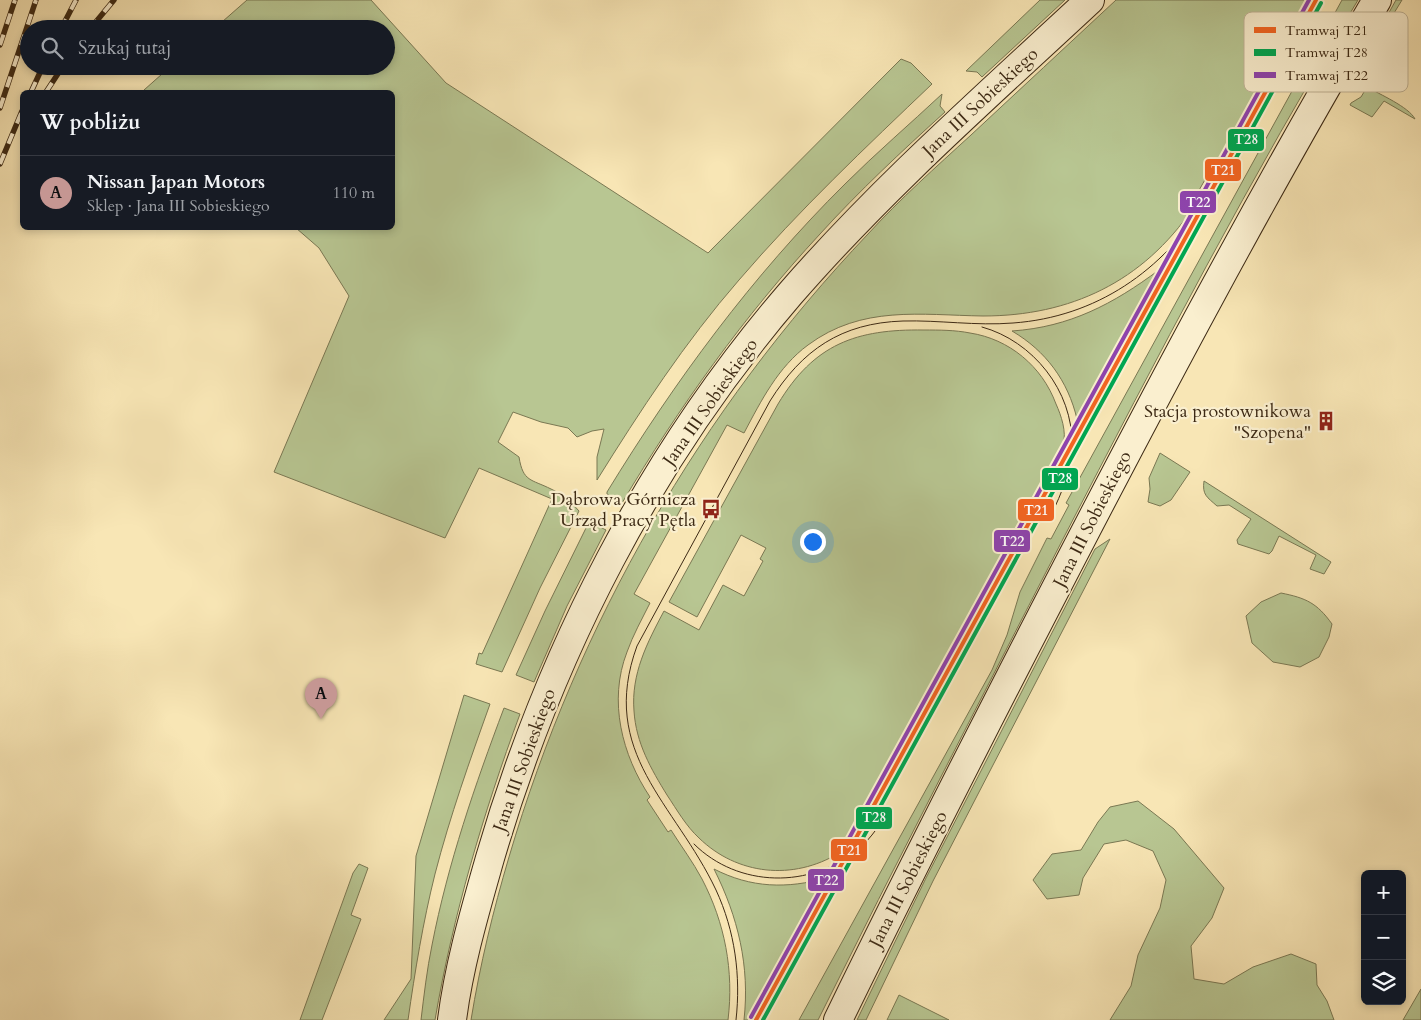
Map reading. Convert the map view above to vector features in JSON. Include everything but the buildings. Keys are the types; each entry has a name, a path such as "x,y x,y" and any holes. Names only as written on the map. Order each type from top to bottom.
{"main road":[{"name":"Jana III Sobieskiego","path":"452,1020 460,977 482,886 526,747 558,667 577,626 655,480 734,365 788,296 828,251 866,210 1090,0"},
{"name":"Jana III Sobieskiego","path":"1370,12 1377,0"},
{"name":"Jana III Sobieskiego","path":"838,1020 951,793 1157,393 1280,166 1323,92"}],"green space":[{"path":"247,0 371,0 389,20 224,20"},
{"path":"1040,0 1065,0 982,77 977,72 966,71"},
{"path":"1116,0 1307,0 1300,12 1244,12 1244,92 1257,92 1213,173 1210,171 1190,206 1193,208 1173,234 1128,275 1102,290 1045,310 983,316 892,315 849,323 828,332 797,354 771,385 744,433 727,425 634,594 650,603 632,639 621,671 619,708 625,746 640,781 650,797 647,800 668,832 671,830 695,866 717,913 726,948 730,983 728,1020 471,1020 487,938 509,857 537,770 571,686 609,604 651,524 699,447 751,373 807,302 868,234 918,183"},
{"path":"1342,0 1358,0 1351,12 1335,12"},
{"path":"1396,0 1402,0 1395,12 1389,12"},
{"path":"395,27 446,83 708,253 901,59 911,63 932,84 809,204 739,280 664,377 597,480 597,457 604,429 577,437 568,428 541,422 513,412 498,442 519,457 523,471 529,479 559,493 579,511 540,588 502,672 476,664 479,653 482,654 552,499 479,468 445,538 274,472 349,296 319,248 298,230 395,230 395,90 144,90 161,75 395,75"},
{"path":"1292,92 1304,92 1243,199 1098,471 878,899 818,1020 799,1020 992,670 1007,635 1020,592 1047,538 1051,539 1069,505 1066,503"},
{"path":"1364,92 1376,92 1400,105 1412,114 1415,119 1384,101 1372,117 1350,105 1361,97"},
{"path":"942,94 940,106 945,112 835,218 792,265 739,330 666,432 622,503 607,494 633,451 688,370 778,255 845,184"},
{"path":"1159,270 1077,419 1068,392 1054,368 1035,348 1012,331 1053,325 1090,312 1125,293"},
{"path":"900,330 941,330 970,333 998,341 1011,348 1033,366 1050,390 1058,408 1063,424 1063,445 839,853 803,868 785,870 766,870 730,860 699,838 686,823 661,785 641,745 635,723 634,697 635,684 642,659 664,611 699,630 723,585 744,596 763,561 760,559 766,548 741,535 697,617 669,602 778,404 806,367 822,354 839,344 857,337"},
{"path":"1160,453 1190,472 1171,500 1160,506 1148,502 1149,478"},
{"path":"1204,481 1331,562 1324,574 1310,569 1316,555 1279,536 1269,554 1238,544 1237,540 1251,519 1229,505 1217,506 1205,493"},
{"path":"590,522 606,530 567,606 534,682 516,675 545,611"},
{"path":"1110,539 933,881 866,1020 857,1020 926,878 1095,549"},
{"path":"1281,593 1310,602 1332,624 1329,637 1319,657 1300,667 1273,662 1252,643 1246,616 1261,602"},
{"path":"464,695 490,704 454,809 435,874 408,1020 384,1020 411,979 416,856"},
{"path":"504,708 520,714 470,865 442,981 435,1020 421,1020 430,954 438,914 454,854"},
{"path":"1138,801 1174,829 1224,888 1212,918 1191,946 1194,979 1224,984 1253,967 1291,954 1316,964 1317,985 1327,1001 1334,1020 1110,1020 1131,986 1138,955 1160,908 1166,880 1153,851 1126,840 1104,844 1083,878 1079,895 1047,899 1033,880 1052,854 1081,850 1098,822 1110,807"},
{"path":"359,864 368,868 351,915 361,919 322,1020 300,1020 353,873"},
{"path":"714,869 742,880 769,885 797,884 826,878 748,1020 744,1020 745,980 736,924"},
{"path":"1421,989 1421,1020 1403,1020"},
{"path":"899,995 949,1020 887,1020"}],"tram line":[{"name":"T22","path":"1302,12 1309,0"},
{"name":"T21","path":"1309,12 1316,0"},
{"name":"T28","path":"1316,12 1321,3"},
{"name":"T22","path":"751,1017 1259,92"},
{"name":"T21","path":"756,1020 1265,92"},
{"name":"T28","path":"763,1020 1272,92"},
{"path":"736,1020 737,970 728,921 716,890 699,859 646,776 634,747 627,717 628,684 637,646 770,401 782,383 810,354 825,343 861,327 903,321 985,324 1013,323 1043,319 1072,311 1099,300 1124,286 1148,269 1189,226 1206,201"},
{"path":"982,327 1001,334 1033,356 1046,371 1066,406 1071,425 1072,445 1070,463 1059,498 1051,515"},
{"path":"694,844 712,858 732,869 753,875 775,878 797,877 819,871 839,862 858,849 872,835 890,807"}],"railway":[{"path":"0,45 15,0"},
{"path":"29,20 36,0"},
{"path":"66,20 76,0"},
{"path":"97,20 114,0"},
{"path":"0,108 20,48"},
{"path":"32,90 39,75"},
{"path":"47,90 57,75"},
{"path":"0,164 20,116"}],"place":[{"name":"Stacja prostownikowa \"Szopena\"","path":"1326,421"},
{"name":"Dąbrowa Górnicza Urząd Pracy Pętla","path":"711,509"},
{"name":"Nissan Japan Motors","path":"321,719"}]}
